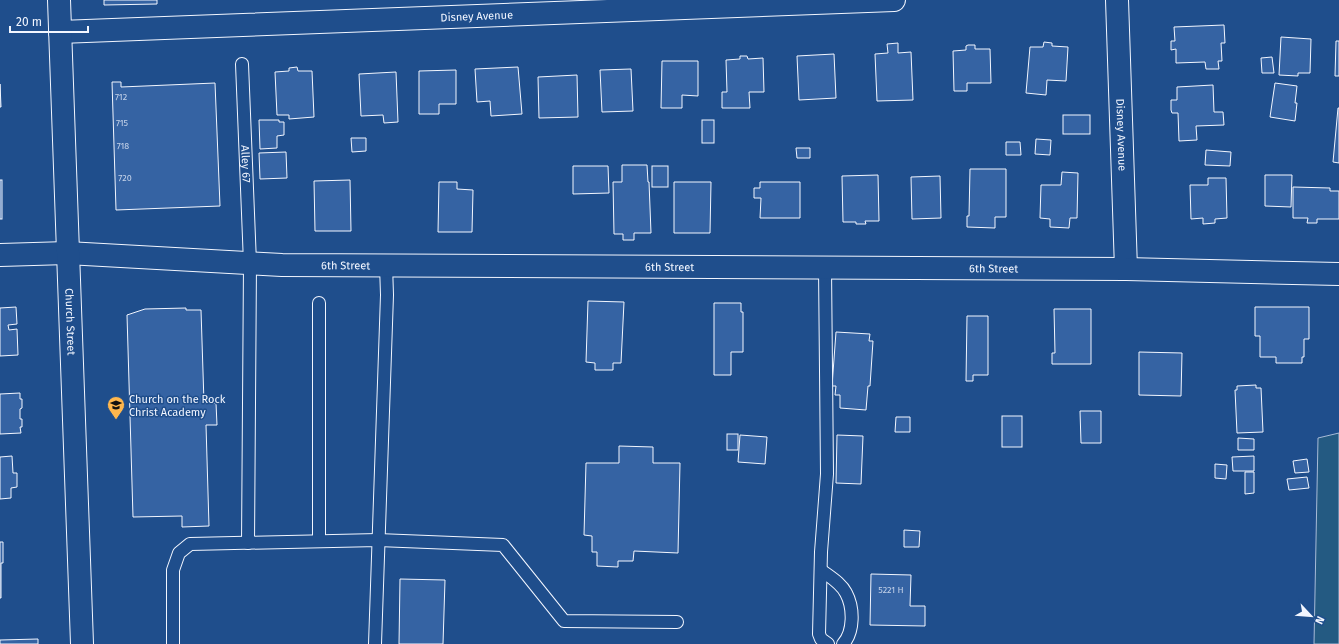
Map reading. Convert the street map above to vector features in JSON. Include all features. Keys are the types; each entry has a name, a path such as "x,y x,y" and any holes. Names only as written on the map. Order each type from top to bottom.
{"street":[{"name":"Church Street","path":"58,0 82,644"},
{"name":"Disney Avenue","path":"60,32 894,0"},
{"name":"Disney Avenue","path":"1117,0 1126,269"},
{"name":"6th Street","path":"0,255 68,253 282,265 1126,269 1339,274"}],"lane":[{"name":"Alley 67","path":"242,64 250,263 248,543"},
{"path":"375,644 386,265"},
{"path":"825,268 828,474 821,552 818,634 821,639 828,644"},
{"path":"319,303 319,541"},
{"path":"173,644 173,570 179,553 190,544 378,540 503,545 564,621 677,622"},
{"path":"821,570 838,583 846,593 851,606 851,628 848,638 843,644"}],"shaded area":[{"path":"1339,433 1339,644 1314,644 1318,438"}],"building":[{"path":"104,0 157,0 157,4 104,5"},
{"path":"1224,25 1225,43 1221,43 1222,61 1218,61 1219,69 1206,69 1205,62 1176,63 1176,49 1171,50 1171,41 1175,41 1174,27"},
{"path":"1281,37 1311,39 1310,73 1298,73 1298,76 1279,75"},
{"path":"1336,41 1339,41 1339,76 1335,76"},
{"path":"1044,42 1052,43 1052,46 1068,47 1066,81 1047,80 1046,95 1026,93 1030,47 1043,47"},
{"path":"898,43 898,53 911,52 913,100 877,101 875,54 888,53 887,44"},
{"path":"975,45 975,49 990,49 991,83 967,83 967,91 954,91 953,51 966,50 966,46"},
{"path":"834,54 836,98 799,100 797,56"},
{"path":"740,56 747,56 748,59 763,58 764,92 749,92 750,108 722,108 722,92 727,92 726,60 740,59"},
{"path":"1272,57 1274,73 1262,73 1261,58"},
{"path":"662,61 698,61 698,96 682,95 682,108 661,108"},
{"path":"297,67 298,71 312,71 314,117 289,119 289,115 277,115 275,72 289,71 289,68"},
{"path":"518,67 522,114 491,116 490,101 477,102 475,69"},
{"path":"631,69 633,111 602,112 600,70"},
{"path":"456,70 456,104 439,104 439,114 419,114 419,71"},
{"path":"396,72 398,122 384,123 383,115 361,116 359,74"},
{"path":"577,75 578,117 539,118 538,77"},
{"path":"112,82 121,82 121,87 215,83 220,206 116,210"},
{"path":"1275,83 1297,86 1295,121 1270,117"},
{"path":"0,84 1,107 0,107"},
{"path":"1213,85 1214,112 1223,112 1224,125 1196,126 1197,140 1179,141 1178,113 1172,113 1171,110 1171,100 1177,100 1177,87"},
{"path":"1339,108 1339,163 1333,162"},
{"path":"1063,115 1090,115 1090,134 1063,134"},
{"path":"259,120 279,120 279,122 284,122 284,135 277,136 277,148 260,149"},
{"path":"702,120 714,120 714,143 702,143"},
{"path":"351,138 366,138 366,151 352,152"},
{"path":"1036,139 1051,140 1050,155 1035,154"},
{"path":"1006,142 1020,142 1021,155 1006,155"},
{"path":"796,148 810,148 810,158 797,158"},
{"path":"1206,150 1231,152 1230,166 1205,165"},
{"path":"286,152 287,178 260,179 259,153"},
{"path":"622,165 647,165 651,233 634,233 634,240 623,240 623,234 614,234 613,182 622,182"},
{"path":"573,166 608,166 609,193 573,194"},
{"path":"652,166 668,166 668,187 652,187"},
{"path":"970,169 1006,169 1006,217 995,217 995,228 967,227 967,216 969,216"},
{"path":"1062,172 1078,173 1077,218 1070,218 1069,228 1050,227 1050,219 1040,218 1041,185 1061,185"},
{"path":"878,175 879,221 865,221 866,224 843,222 842,176"},
{"path":"1265,175 1292,175 1291,207 1265,206"},
{"path":"940,176 941,218 912,219 911,177"},
{"path":"1208,178 1226,178 1227,218 1215,219 1215,223 1203,224 1203,218 1191,219 1190,185 1208,185"},
{"path":"0,180 2,180 2,219 0,219"},
{"path":"350,180 351,231 315,231 314,181"},
{"path":"439,182 457,182 457,189 473,190 472,232 438,232"},
{"path":"674,182 711,182 710,233 674,233"},
{"path":"760,182 800,182 800,218 760,218 761,198 754,198 754,188 760,188"},
{"path":"1293,187 1330,188 1330,191 1339,191 1339,219 1317,219 1317,223 1307,223 1308,218 1293,218"},
{"path":"588,301 624,302 621,363 613,363 613,370 595,370 595,363 586,362"},
{"path":"714,303 741,303 741,312 743,312 743,352 731,352 731,375 714,375"},
{"path":"16,307 17,324 8,325 9,330 17,329 18,355 0,356 0,308"},
{"path":"1255,307 1309,307 1309,339 1304,339 1304,357 1302,357 1302,363 1276,363 1276,357 1260,357 1260,336 1255,336"},
{"path":"186,308 186,310 201,310 204,403 216,403 217,425 206,425 209,526 182,527 182,516 133,517 127,315 145,309"},
{"path":"1054,309 1091,309 1091,364 1052,364 1052,353 1055,353"},
{"path":"967,316 988,316 988,375 973,375 973,381 966,381"},
{"path":"836,332 870,334 869,341 873,341 870,386 868,386 866,410 840,408 840,395 835,395 836,386 832,386"},
{"path":"1139,352 1182,353 1181,396 1139,395"},
{"path":"1256,385 1256,388 1261,388 1263,432 1237,433 1235,390 1237,390 1237,386"},
{"path":"20,393 20,399 22,399 22,408 20,409 20,419 22,419 22,427 20,427 21,433 0,434 0,394"},
{"path":"1080,411 1101,411 1101,443 1081,443"},
{"path":"1002,416 1022,416 1022,447 1002,447"},
{"path":"896,417 910,417 910,432 895,432"},
{"path":"727,434 738,434 738,450 727,450"},
{"path":"740,435 767,437 765,464 738,462"},
{"path":"837,435 863,436 861,484 836,483"},
{"path":"1238,438 1254,439 1254,450 1238,450"},
{"path":"619,446 653,447 653,463 680,463 678,553 634,551 633,561 618,561 618,567 597,566 597,552 592,552 592,536 584,535 586,463 619,463"},
{"path":"12,456 13,473 17,473 17,487 11,488 11,498 0,499 0,457"},
{"path":"1254,456 1254,471 1233,471 1232,457"},
{"path":"1307,459 1309,472 1295,473 1293,461"},
{"path":"1215,464 1227,465 1226,479 1215,478"},
{"path":"1245,472 1254,472 1254,493 1245,494"},
{"path":"1307,477 1309,488 1289,490 1287,479"},
{"path":"904,530 920,531 919,547 904,547"},
{"path":"0,542 3,542 3,563 1,563 1,598 0,598"},
{"path":"871,574 911,575 910,606 925,606 925,626 870,625"},
{"path":"400,579 445,580 443,644 399,644"},
{"path":"38,639 38,644 0,644 0,640"}],"place":[{"name":"Church on the Rock Christ Academy","path":"116,420"}]}
